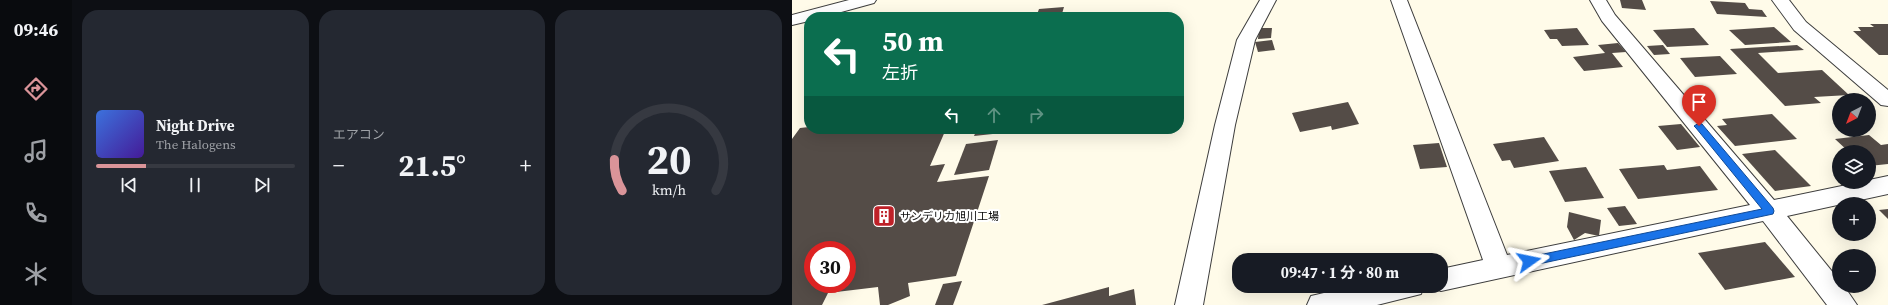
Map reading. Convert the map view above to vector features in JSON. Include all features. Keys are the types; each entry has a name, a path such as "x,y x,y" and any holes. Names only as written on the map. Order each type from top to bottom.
{"street":[{"path":"822,12 868,0"},
{"path":"1189,305 1225,125 1246,40 1268,0"},
{"path":"1399,0 1499,268"},
{"path":"1598,0 1608,16 1769,211 1843,305"},
{"path":"1780,0 1800,26 1888,100"},
{"path":"792,20 804,17"},
{"path":"1448,279 1888,185"},
{"path":"1321,305 1378,293"}],"building":[{"path":"1620,0 1642,0 1646,10 1622,8"},
{"path":"1710,1 1745,3 1749,9 1762,10 1767,17 1717,14"},
{"path":"1064,7 1062,12 1038,12 1039,9"},
{"path":"1870,24 1888,24 1888,55 1879,55 1853,31 1861,31 1858,27 1874,27"},
{"path":"1774,27 1791,42 1745,45 1729,30"},
{"path":"1259,28 1272,28 1271,38 1258,39"},
{"path":"1577,28 1589,45 1562,46 1557,39 1550,39 1544,30"},
{"path":"1694,28 1709,45 1667,47 1653,30"},
{"path":"1272,40 1275,50 1258,52 1255,42"},
{"path":"1618,43 1626,52 1612,53 1623,67 1584,71 1573,57 1605,53 1598,45"},
{"path":"1663,45 1670,54 1654,55 1647,46"},
{"path":"1797,45 1804,50 1758,53 1778,73 1822,70 1847,93 1832,93 1832,96 1814,97 1821,103 1785,106 1730,49"},
{"path":"1720,56 1737,74 1695,77 1680,58"},
{"path":"1348,102 1359,124 1332,130 1331,126 1300,132 1292,113"},
{"path":"1772,114 1797,139 1735,146 1717,126 1727,125 1722,119"},
{"path":"1681,124 1700,147 1677,150 1658,126"},
{"name":"サンデリカ旭川工場","path":"800,128 804,128 804,134 944,134 930,166 945,164 937,182 989,176 956,276 908,283 910,296 888,305 880,305 878,287 856,290 856,241 804,241 804,293 828,293 822,305 792,305 792,139"},
{"path":"975,134 993,134 974,136"},
{"path":"1544,137 1559,161 1514,168 1510,160 1502,161 1493,144"},
{"path":"1871,137 1881,145 1888,144 1888,164 1876,165 1876,145 1841,145 1835,139"},
{"path":"998,140 989,170 954,175 966,144"},
{"path":"1439,143 1447,167 1420,169 1413,145"},
{"path":"1775,150 1811,186 1775,191 1742,154"},
{"path":"1664,165 1667,170 1700,166 1718,190 1638,199 1619,169"},
{"path":"1586,167 1604,198 1565,202 1549,171"},
{"path":"1625,206 1637,224 1619,226 1607,208"},
{"path":"1888,209 1888,219 1879,210"},
{"path":"1569,212 1601,220 1599,236 1585,233 1574,240 1567,227"},
{"path":"1765,242 1795,277 1725,290 1698,253"},
{"path":"962,281 953,305 935,305 943,284"},
{"path":"1109,287 1109,296 1134,289 1136,305 1042,305"}],"place":[{"name":"サンデリカ旭川工場","path":"884,216"}],"route":[{"path":"1529,261 1769,211 1699,126"}]}
